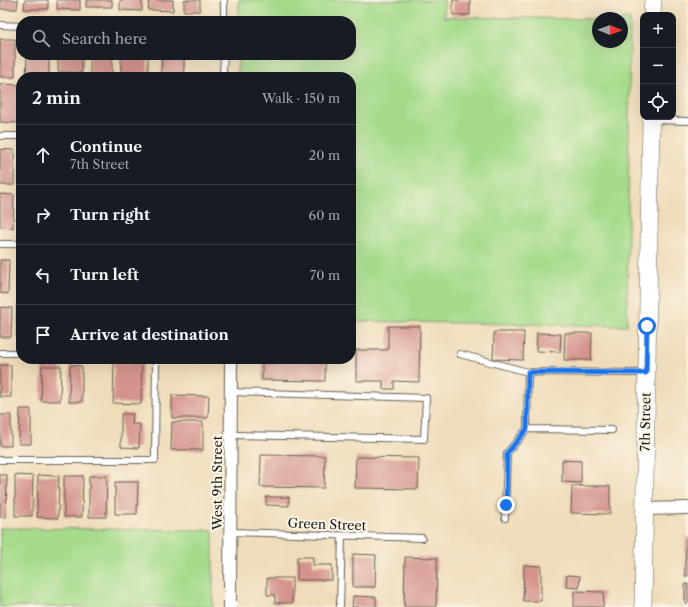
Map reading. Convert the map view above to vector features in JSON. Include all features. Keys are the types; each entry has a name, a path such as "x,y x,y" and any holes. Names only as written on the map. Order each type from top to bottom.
{"street":[{"path":"652,12 653,0"},
{"name":"7th Street","path":"643,607 643,509 650,120"},
{"name":"West 9th Street","path":"230,607 231,364"},
{"path":"643,509 688,508"}],"lane":[{"path":"224,0 224,16"},
{"path":"0,26 16,26"},
{"path":"223,72 224,60"},
{"path":"669,120 688,122"},
{"path":"0,136 16,136"},
{"path":"0,244 16,244"},
{"path":"0,353 16,353"},
{"path":"460,354 528,372 646,373"},
{"path":"0,460 155,460 156,364"},
{"path":"505,518 507,453 527,429 528,372"},
{"path":"231,392 426,398 424,439 231,436"},
{"path":"527,429 612,430"},
{"name":"Green Street","path":"231,532 422,538"},
{"path":"340,607 342,535"}],"green space":[{"path":"239,0 444,0 444,17 592,19 592,48 628,48 628,19 630,19 627,326 356,321 356,72 238,72 238,60 356,60 356,16 238,16"},
{"path":"0,528 213,530 213,607 0,607"}],"building":[{"path":"0,0 18,0 17,9 0,9"},
{"path":"25,0 48,0 48,9 24,9"},
{"path":"57,0 80,0 80,10 57,9"},
{"path":"86,0 112,0 112,7 86,7"},
{"path":"120,0 142,0 142,11 120,10"},
{"path":"149,0 173,0 173,11 148,10"},
{"path":"184,0 200,0 200,11 184,11"},
{"path":"453,0 470,0 470,15 453,15"},
{"path":"0,39 15,39 15,77 0,77"},
{"path":"27,60 49,60 49,72 26,72"},
{"path":"58,60 82,60 82,72 58,72"},
{"path":"90,60 112,60 112,72 90,72"},
{"path":"121,60 148,60 148,72 121,72"},
{"path":"162,60 184,60 184,72 161,72"},
{"path":"0,84 16,85 16,123 0,122"},
{"path":"0,149 14,150 14,185 0,185"},
{"path":"0,194 14,195 13,228 0,227"},
{"path":"0,260 9,260 8,294 0,293"},
{"path":"0,307 12,308 11,337 0,337"},
{"path":"388,326 420,326 419,382 394,381 394,389 383,389 383,381 356,381 356,350 388,350"},
{"path":"494,332 524,332 523,360 493,359"},
{"path":"537,333 561,334 560,352 536,351"},
{"path":"565,333 592,333 591,360 564,360"},
{"path":"114,364 142,364 141,404 113,403"},
{"path":"262,364 325,364 325,381 262,380"},
{"path":"0,365 11,365 11,397 0,397"},
{"path":"70,365 82,366 82,402 69,402"},
{"path":"42,366 61,366 60,401 41,401"},
{"path":"172,395 209,396 208,418 172,418"},
{"path":"20,409 31,409 31,444 19,444"},
{"path":"121,414 133,414 132,424 140,424 139,448 121,447"},
{"path":"0,415 11,415 11,446 0,446"},
{"path":"172,422 203,422 203,450 171,450"},
{"path":"261,455 325,456 324,488 260,487"},
{"path":"356,457 419,458 418,489 355,488"},
{"path":"562,460 581,461 581,483 562,482"},
{"path":"0,475 7,475 6,517 0,517"},
{"path":"15,475 33,476 32,516 15,516"},
{"path":"38,475 59,476 58,518 37,517"},
{"path":"64,476 83,476 82,517 64,517"},
{"path":"89,476 107,476 106,517 89,517"},
{"path":"115,482 138,482 137,514 115,514"},
{"path":"572,486 610,486 610,514 571,513"},
{"path":"266,497 289,497 289,506 266,505"},
{"path":"686,536 688,536 688,576 685,576"},
{"path":"353,554 376,555 375,587 353,587"},
{"path":"297,557 313,557 313,565 332,565 332,580 297,580"},
{"path":"405,557 437,558 436,607 404,607"},
{"path":"524,565 541,566 541,601 523,601"},
{"path":"567,575 580,576 579,588 566,587"},
{"path":"267,578 292,578 292,603 275,603 275,595 267,595"},
{"path":"685,584 688,584 688,603 685,603"},
{"path":"574,591 604,592 603,607 574,607"},
{"path":"353,596 376,597 376,607 352,607"}],"route":[{"path":"506,505 507,453 527,429 528,372 646,373 647,326"}]}
